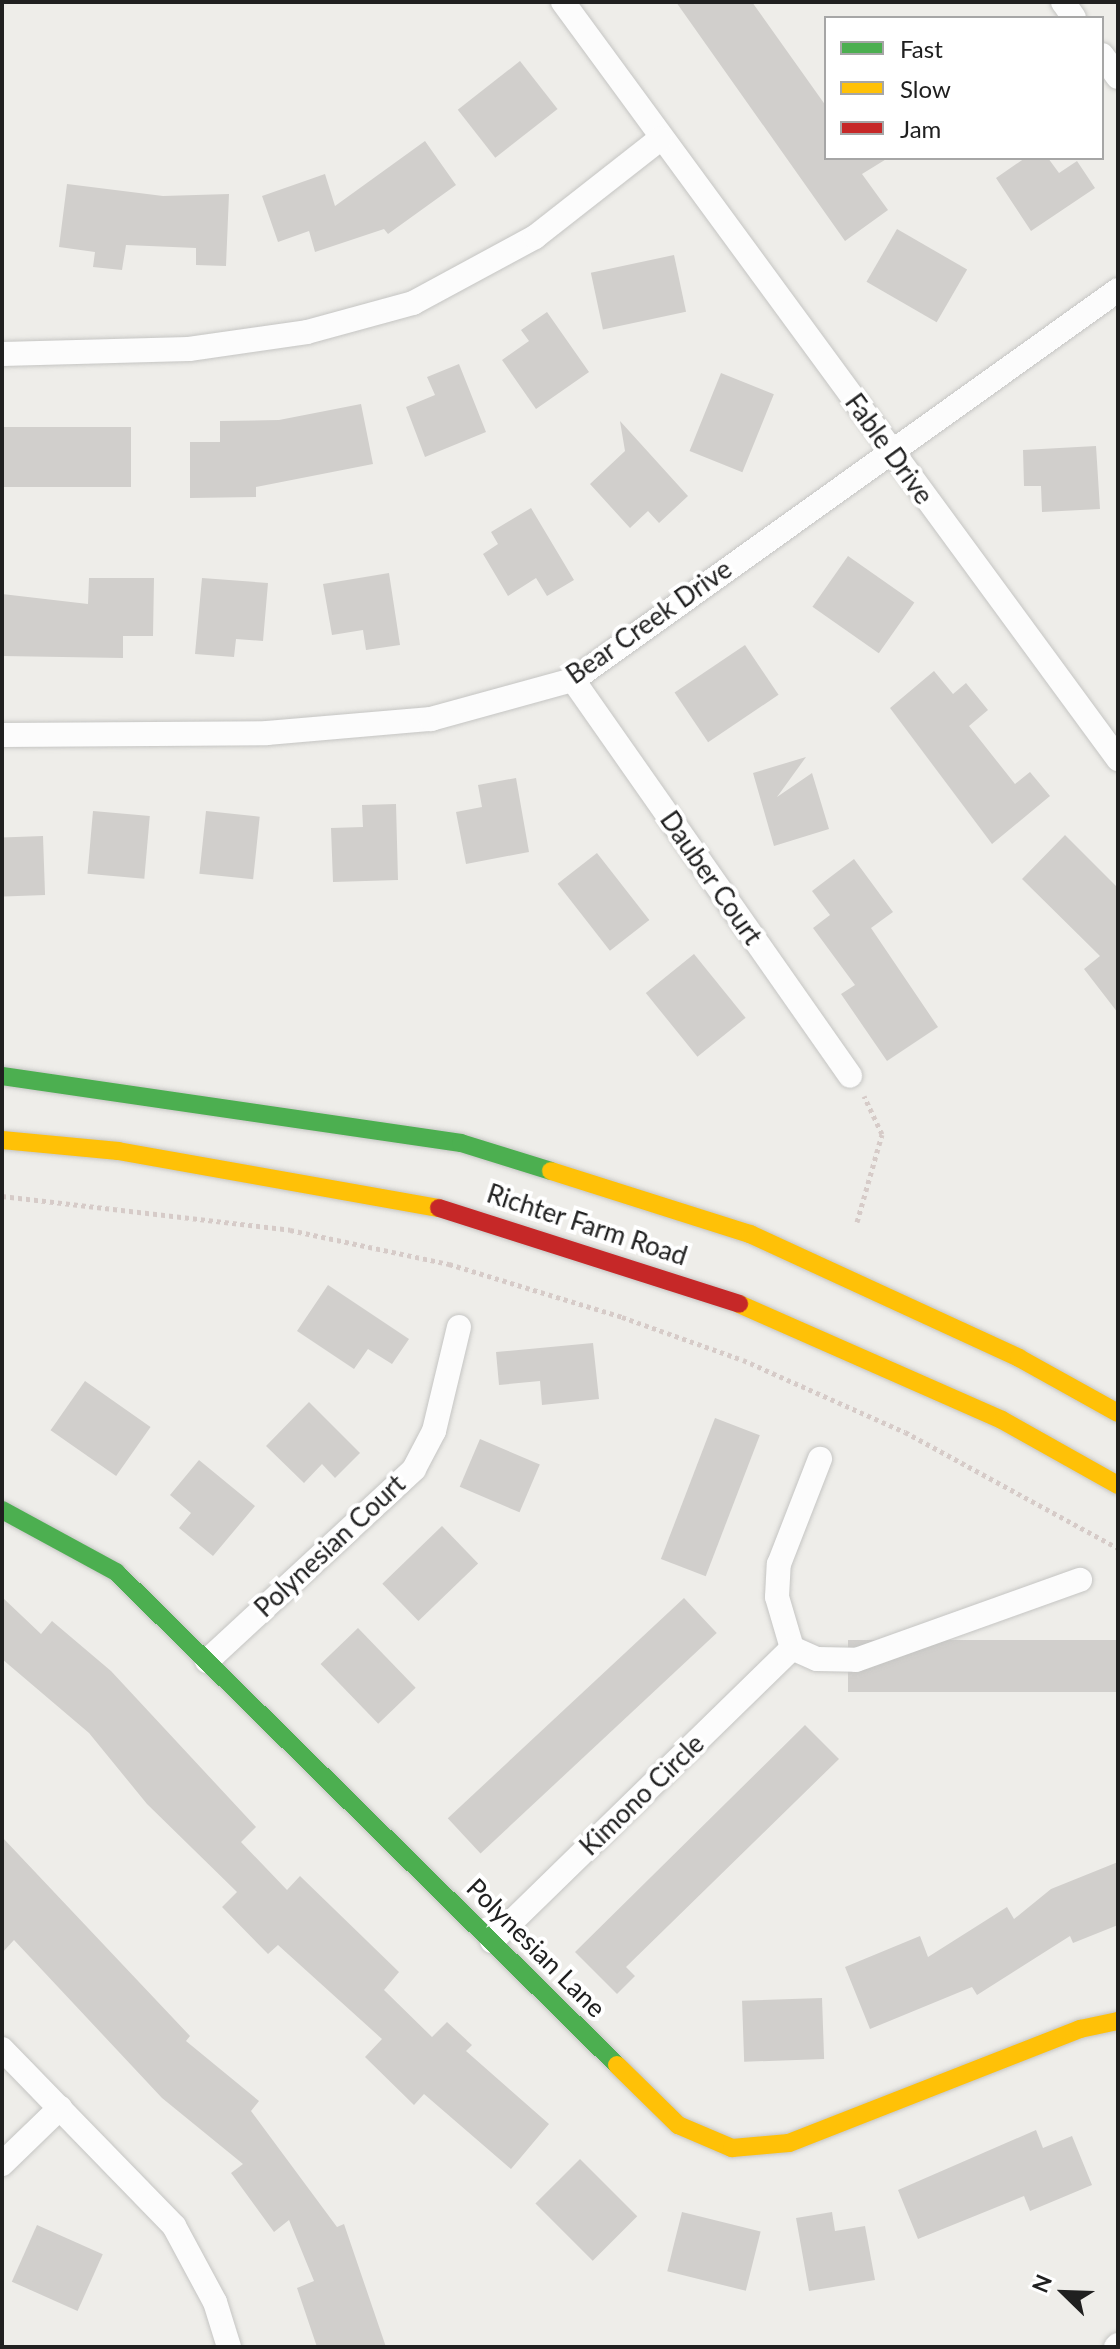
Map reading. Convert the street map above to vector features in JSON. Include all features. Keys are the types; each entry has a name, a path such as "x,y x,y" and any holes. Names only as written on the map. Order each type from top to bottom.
{"main road":[{"name":"Richter Farm Road","path":"2,1076 461,1143 750,1234 1019,1358 1118,1413"},
{"name":"Richter Farm Road","path":"2,1140 118,1151 481,1216 715,1293 1002,1420 1118,1485"},
{"name":"Polynesian Lane","path":"2,1510 116,1572 678,2125 732,2148 789,2143 1080,2029 1118,2021"}],"street":[{"name":"Fable Drive","path":"563,2 660,139 1118,759"},
{"path":"1104,58 1118,77"},
{"path":"2,354 189,349 307,332 413,303 535,237 660,139"},
{"name":"Bear Creek Drive","path":"2,735 267,733 431,719 573,680 1118,290"},
{"name":"Dauber Court","path":"573,680 850,1076"},
{"name":"Polynesian Court","path":"207,1661 414,1469 434,1431 459,1327"},
{"path":"820,1459 779,1564 777,1597 792,1648 817,1659 856,1660 1080,1580"},
{"name":"Kimono Circle","path":"492,1941 792,1648"},
{"path":"2,2049 174,2226 215,2302 229,2347"},
{"path":"2,2164 60,2108"}],"path":[{"path":"850,1076 882,1134 857,1222"},
{"path":"2,1196 290,1230 449,1264 622,1317 743,1360 905,1432 1118,1548"}],"building":[{"path":"676,2 752,2 824,103 824,160 885,160 862,174 888,210 845,241"},
{"path":"520,61 558,109 495,158 458,110"},
{"path":"425,141 456,185 388,234 384,229 315,252 309,231 278,242 262,196 325,174 335,206"},
{"path":"1022,160 1049,160 1059,173 1077,161 1095,188 1031,231 996,178"},
{"path":"67,184 163,196 229,194 226,266 196,265 196,248 126,245 122,270 93,267 95,252 59,247"},
{"path":"897,229 967,270 937,322 866,282"},
{"path":"674,255 686,312 603,329 591,273"},
{"path":"547,312 589,372 536,409 502,360 529,341 521,330"},
{"path":"459,364 486,432 425,457 406,407 435,395 427,377"},
{"path":"721,373 774,394 742,472 690,451"},
{"path":"361,404 373,464 256,487 256,497 190,498 190,442 220,442 220,421 279,420"},
{"path":"620,421 688,496 659,523 648,511 630,528 590,484 625,451"},
{"path":"2,427 131,427 131,487 2,487"},
{"path":"1096,446 1100,509 1042,512 1041,486 1024,486 1023,450"},
{"path":"531,508 574,580 547,596 536,578 508,596 483,554 498,544 491,532"},
{"path":"848,556 914,602 879,653 812,607"},
{"path":"389,573 400,645 366,650 363,630 332,635 323,584"},
{"path":"89,578 154,578 153,636 123,636 123,658 2,656 2,594 88,604"},
{"path":"202,578 268,583 263,641 236,639 234,657 195,654"},
{"path":"745,645 779,695 708,742 675,693"},
{"path":"934,671 953,694 966,683 988,710 969,726 1015,784 1030,772 1050,796 992,844 890,708"},
{"path":"806,757 777,797 812,773 829,829 774,846 753,773"},
{"path":"516,778 529,852 466,864 456,812 482,807 478,785"},
{"path":"396,804 398,880 333,882 331,828 363,827 362,805"},
{"path":"93,811 150,816 144,879 88,874"},
{"path":"206,811 260,817 253,879 199,874"},
{"path":"1065,835 1118,888 1118,1013 1084,969 1100,956 1022,879"},
{"path":"43,836 45,895 4,896 2,837"},
{"path":"597,853 649,920 610,951 558,884"},
{"path":"854,859 893,912 871,928 938,1027 887,1061 841,994 855,985 813,928 830,915 812,891"},
{"path":"694,954 746,1018 697,1057 646,993"},
{"path":"328,1285 409,1339 392,1364 368,1349 354,1369 297,1331"},
{"path":"593,1343 599,1399 542,1405 540,1381 499,1385 496,1352"},
{"path":"85,1381 151,1427 116,1476 51,1430"},
{"path":"309,1402 360,1453 335,1478 322,1464 304,1483 266,1446"},
{"path":"715,1418 760,1435 706,1576 661,1559"},
{"path":"480,1439 540,1464 520,1512 460,1487"},
{"path":"199,1460 255,1506 213,1556 179,1528 191,1513 170,1495"},
{"path":"442,1526 478,1563 418,1621 382,1584"},
{"path":"2,1597 41,1634 52,1621 111,1671 256,1827 241,1842 287,1890 300,1876 399,1972 384,1990 432,2037 447,2022 472,2045 466,2051 549,2124 511,2169 424,2094 414,2105 365,2057 382,2039 278,1945 268,1954 222,1907 237,1892 147,1804 89,1733 2,1659"},
{"path":"684,1598 717,1633 481,1853 448,1818"},
{"path":"358,1628 416,1688 378,1724 321,1664"},
{"path":"848,1640 1118,1640 1118,1692 848,1692"},
{"path":"805,1725 839,1759 626,1967 635,1976 617,1994 575,1952"},
{"path":"2,1837 190,2036 186,2041 259,2101 251,2111 337,2227 344,2224 386,2347 317,2347 297,2288 314,2281 289,2220 274,2232 231,2173 243,2164 162,2098 14,1940 2,1953"},
{"path":"1118,1862 1118,1925 1073,1943 1070,1936 977,1995 972,1987 870,2029 845,1967 920,1936 928,1957 1007,1907 1014,1919 1051,1889"},
{"path":"822,1998 824,2059 744,2062 742,2001"},
{"path":"1036,2130 1043,2148 1072,2136 1092,2185 1030,2211 1024,2196 918,2239 898,2190"},
{"path":"580,2159 637,2216 593,2261 535,2204"},
{"path":"682,2212 761,2232 746,2291 667,2271"},
{"path":"832,2212 835,2231 865,2226 875,2280 809,2291 796,2218"},
{"path":"37,2225 103,2254 78,2311 12,2282"}],"traffic: fast":[{"path":"2,1076 461,1143 551,1171"},
{"path":"2,1510 116,1572 617,2065"}],"traffic: slow":[{"path":"2,1140 118,1151 439,1208"},
{"path":"551,1171 750,1234 1019,1358 1118,1413"},
{"path":"739,1304 1002,1420 1118,1485"},
{"path":"617,2065 678,2125 732,2148 789,2143 1080,2029 1118,2021"}],"traffic: jam":[{"path":"439,1208 739,1304"}]}
